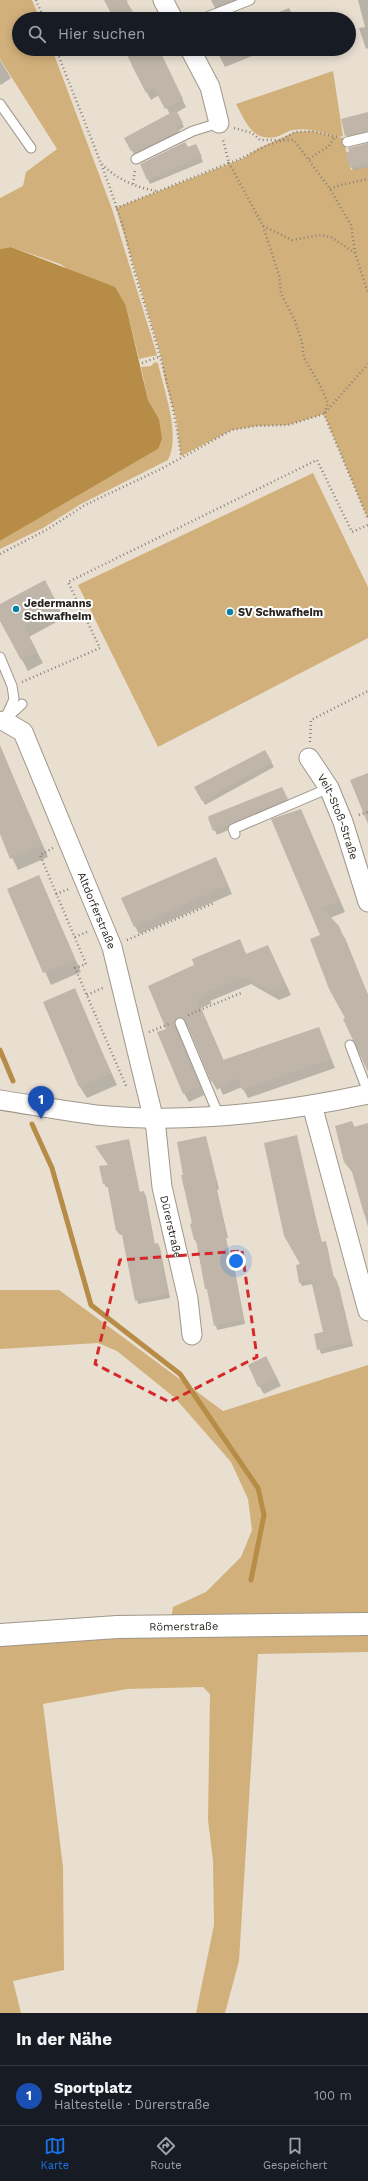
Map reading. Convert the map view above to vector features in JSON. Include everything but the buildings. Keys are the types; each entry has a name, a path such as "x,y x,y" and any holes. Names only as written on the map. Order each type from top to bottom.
{"street":[{"path":"163,0 169,12"},
{"path":"194,56 210,87 219,123"},
{"name":"Altdorferstraße","path":"4,721 23,732 73,838 112,947 153,1117"},
{"name":"Veit-Stoß-Straße","path":"309,758 329,788 343,822 368,902"},
{"path":"0,1100 97,1115 153,1117 219,1116 312,1105 368,1093"},
{"path":"312,1105 368,1311"},
{"name":"Dürerstraße","path":"153,1117 162,1187 188,1299 192,1335"},
{"name":"Römerstraße","path":"0,1635 117,1627 368,1624"}],"lane":[{"path":"220,12 250,0"},
{"path":"0,104 31,148"},
{"path":"136,159 193,131 219,123"},
{"path":"347,142 368,137"},
{"path":"0,657 12,686 14,698 4,721"},
{"path":"4,721 22,704"},
{"path":"235,834 233,829 329,788"},
{"path":"180,1023 219,1116"},
{"path":"350,1045 368,1093"}],"path":[{"path":"36,0 41,12"},
{"path":"59,56 100,162 116,208 161,356 165,381 176,418 181,456"},
{"path":"219,123 252,133 260,140 294,140 330,189 351,225 354,253 368,292"},
{"path":"219,123 229,163 263,226 279,275 281,293 295,321 302,342 304,358 320,385 328,403 324,414 368,519"},
{"path":"116,208 244,158 259,148 280,140 295,132 312,131 343,138 347,142"},
{"path":"309,159 329,146 335,137"},
{"path":"100,162 110,173 146,189 159,191"},
{"path":"330,189 340,185 368,179"},
{"path":"263,226 292,240 321,235 331,237 354,253"},
{"path":"142,363 161,356"},
{"path":"0,554 48,529 85,505 161,468 232,430 256,426 288,425 324,414 341,397 368,364"},
{"path":"12,686 100,648 68,582 317,460 352,532 368,525"},
{"path":"309,758 311,720 368,691"},
{"path":"50,843 53,849 40,855 86,964 75,968 127,1090"},
{"path":"112,947 214,903"}],"highlighted area":[{"path":"242,1251 257,1357 169,1402 95,1364 120,1260"}],"shaded area":[{"path":"0,0 32,0 37,12 12,12 12,56 55,56 112,209 157,355 139,359 126,306 60,264 11,247 0,249 0,198 23,186 26,172 57,149 0,59"},
{"path":"333,71 343,136 339,137 316,131 299,129 276,137 268,138 261,136 255,134 247,124 236,104"},
{"path":"312,131 343,138 351,170 368,167 368,519 324,414 288,425 256,426 232,430 181,456 176,418 165,381 161,356 116,208 244,158 259,148 295,132"},
{"path":"11,247 115,287 126,306 148,400 159,419 162,439 158,449 0,541 0,249"},
{"path":"155,362 158,363 172,425 172,450 168,460 81,504 43,528 0,549 0,541 158,449 159,419 148,400 141,367 151,366"},
{"name":"SV Schwafheim","path":"313,473 368,587 368,638 158,747 78,585"},
{"path":"0,1290 59,1290 223,1411 368,1365 368,1614 171,1619 173,1607 206,1592 241,1557 252,1530 248,1499 231,1462 175,1398 117,1351 98,1343 0,1349"},
{"path":"368,1631 368,1652 258,1654 239,1961 225,2013 196,2013 214,1925 213,1861 208,1820 210,1694 203,1687 127,1689 43,1704 63,1867 64,1970 13,1981 21,2013 0,2013 0,1642 167,1635"}],"waterway":[{"path":"0,1050 13,1081"},
{"path":"32,1124 52,1168 91,1305 180,1374 258,1488 264,1515 251,1580"}],"place":[{"name":"Jedermanns Schwafheim","path":"16,609"},
{"name":"SV Schwafheim","path":"230,612"},
{"name":"Sportplatz","path":"41,1119"}]}
